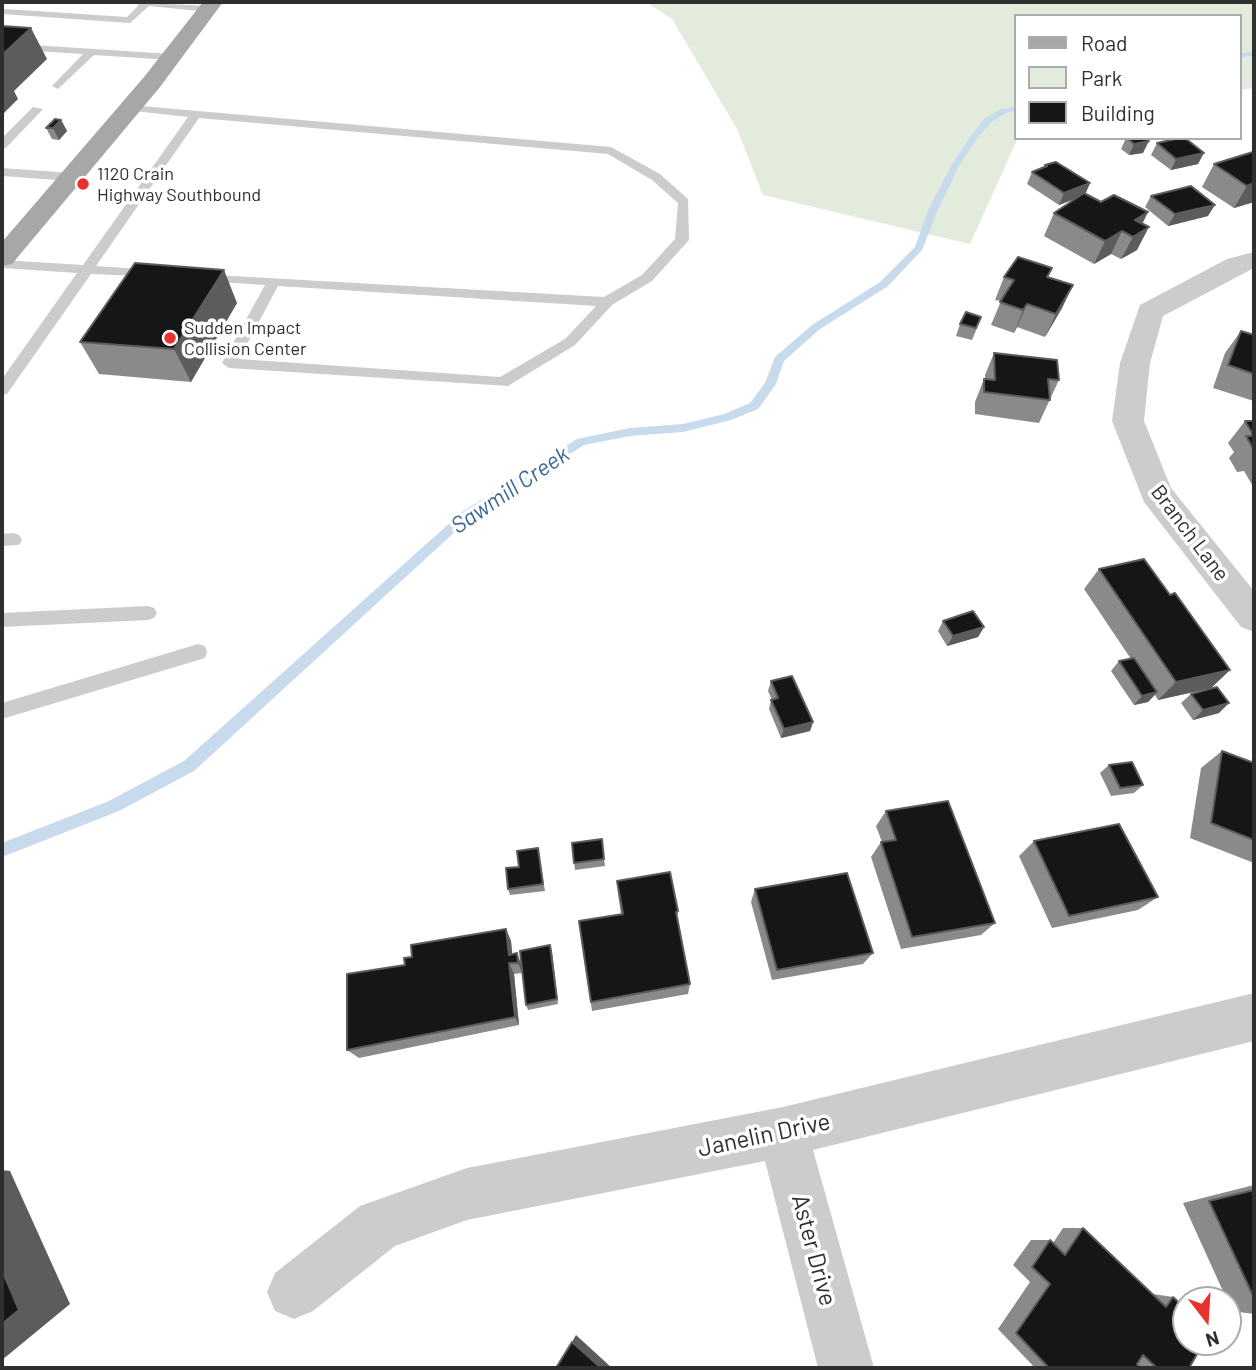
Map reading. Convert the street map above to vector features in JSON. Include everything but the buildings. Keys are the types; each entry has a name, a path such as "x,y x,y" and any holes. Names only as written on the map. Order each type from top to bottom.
{"main road":[{"path":"5,251 129,108 210,5"}],"street":[{"name":"Branch Lane","path":"1254,260 1237,265 1150,311 1135,363 1128,421 1156,493 1254,617"},
{"name":"Janelin Drive","path":"294,1292 380,1225 467,1194 783,1132 1254,1017"},
{"name":"Aster Drive","path":"783,1132 846,1368"}],"lane":[{"path":"132,2 210,5"},
{"path":"5,12 130,20 147,2"},
{"path":"2,46 171,57"},
{"path":"58,86 91,52"},
{"path":"2,145 37,108"},
{"path":"129,108 611,151 656,177 684,202 682,240 647,278 607,302 570,342 503,382 229,363 274,281"},
{"path":"2,390 196,114"},
{"path":"2,172 71,177"},
{"path":"5,251 88,270 165,275"},
{"path":"192,276 607,302"},
{"path":"2,620 148,613"},
{"path":"2,711 198,652"}],"green space":[{"path":"646,2 1254,2 1254,88 1242,90 1242,14 1014,14 1014,140 1017,140 970,244 763,195 737,129 672,19"}],"waterway":[{"name":"Sawmill Creek","path":"1242,55 1254,54"},
{"name":"Sawmill Creek","path":"2,850 114,806 189,766 466,515 581,442 630,432 683,428 727,417 754,406 770,384 779,359 816,327 884,284 919,248 933,210 955,166 973,139 987,121 1004,111 1014,109"}],"place":[{"name":"1120 Crain Highway Southbound","path":"83,184"},
{"name":"Sudden Impact Collision Center","path":"170,338"}]}
